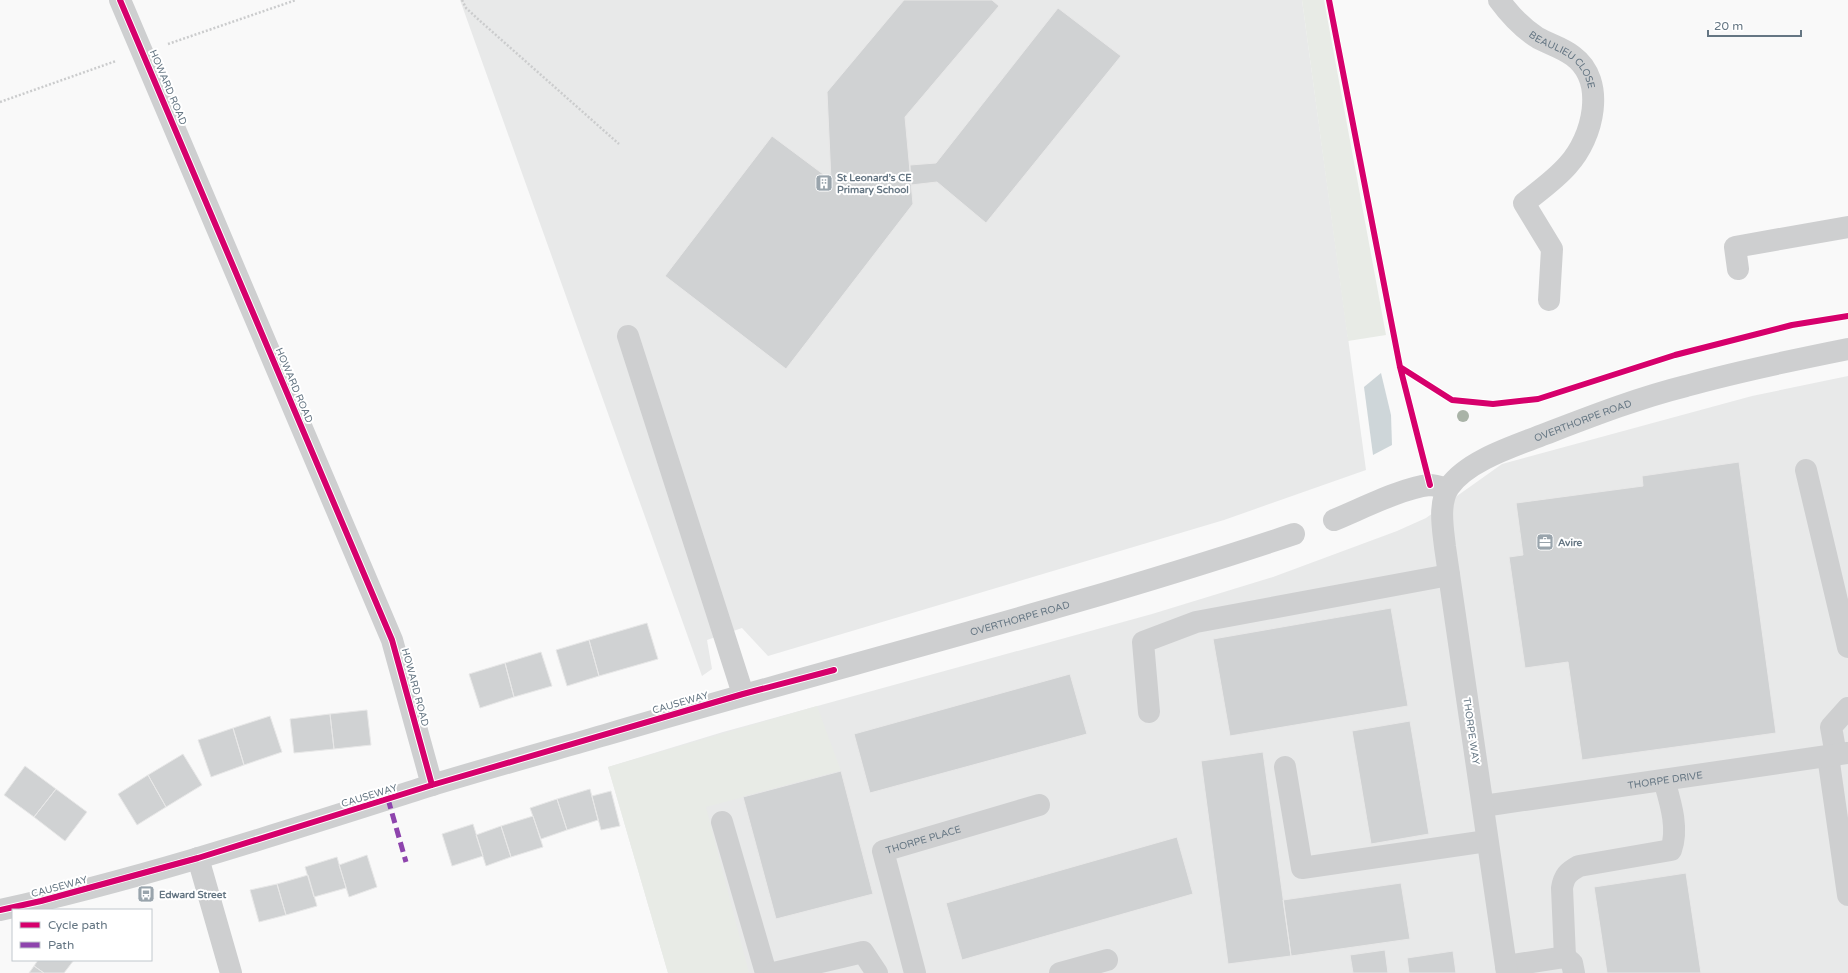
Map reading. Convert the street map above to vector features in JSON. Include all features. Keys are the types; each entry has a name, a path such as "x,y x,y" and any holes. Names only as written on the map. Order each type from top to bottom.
{"street":[{"name":"HOWARD ROAD","path":"120,0 392,640 432,785"},
{"name":"BEAULIEU CLOSE","path":"1499,0 1519,23 1538,37 1573,55 1585,66 1593,93 1592,115 1587,134 1579,151 1568,165 1524,203 1552,249 1549,300"},
{"path":"1738,269 1735,247 1848,227"},
{"path":"628,336 743,694"},
{"name":"OVERTHORPE ROAD","path":"1447,489 1456,478 1483,460 1529,440 1613,408 1769,364 1848,349"},
{"path":"1806,470 1848,647"},
{"path":"1334,520 1406,491 1430,485 1447,489"},
{"name":"THORPE WAY","path":"1447,489 1442,513 1449,575 1506,970"},
{"name":"OVERTHORPE ROAD","path":"743,694 1106,594 1208,563 1294,534"},
{"path":"1149,712 1144,642 1196,622 1449,575"},
{"name":"CAUSEWAY","path":"0,910 41,901 198,858 432,785 743,694"},
{"path":"1848,708 1831,727 1837,755 1848,895"},
{"name":"THORPE DRIVE","path":"1483,806 1837,755"},
{"path":"1285,767 1302,868 1487,841"},
{"path":"1506,970 1569,965 1562,888 1564,878 1569,871 1579,866 1671,850 1674,843 1674,832 1671,806 1664,780"},
{"name":"THORPE PLACE","path":"915,973 883,851 1039,804"},
{"path":"722,822 766,973"},
{"path":"198,858 231,973"},
{"path":"774,973 863,952 877,973"},
{"path":"1060,973 1107,960"}],"path":[{"path":"0,102 296,0"},
{"path":"462,0 466,8 479,20 619,144"}],"shaded area":[{"path":"460,0 1302,0 1366,470 1224,520 768,656 742,628 707,640 712,669 702,676"},
{"path":"1302,0 1324,0 1386,335 1348,341"},
{"path":"1381,373 1391,415 1392,445 1373,455 1364,387"},
{"path":"1848,376 1848,973 668,973 608,767 723,732 1152,614 1273,577 1397,531 1426,518 1502,464 1752,396"},
{"path":"817,706 841,771 706,807 749,973 668,973 608,767"}],"building":[{"name":"St Leonard’s CE Primary School","path":"904,0 992,0 999,6 905,117 913,204 786,369 665,276 772,136 831,180 827,92"},
{"name":"St Leonard’s CE Primary School","path":"1058,8 1121,56 986,223 937,182 911,185 910,165 936,163"},
{"path":"1739,462 1776,733 1582,760 1568,662 1525,668 1509,557 1523,555 1516,503 1643,486 1642,476"},
{"path":"1391,608 1408,706 1230,736 1213,639"},
{"path":"647,623 658,659 599,676 589,640"},
{"path":"589,640 599,676 567,686 556,650"},
{"path":"541,652 552,686 514,697 505,663"},
{"path":"505,663 514,697 480,708 469,674"},
{"path":"1070,674 1087,734 870,793 854,734"},
{"path":"367,710 371,745 334,749 330,714"},
{"path":"330,714 334,749 294,753 290,719"},
{"path":"270,716 282,752 244,765 233,728"},
{"path":"1410,721 1429,834 1371,844 1352,731"},
{"path":"233,728 244,765 211,777 198,740"},
{"path":"1263,752 1291,956 1228,964 1201,761"},
{"path":"183,754 202,785 166,807 148,775"},
{"path":"25,766 56,789 34,817 4,795"},
{"path":"841,771 873,894 776,919 743,797"},
{"path":"148,775 166,807 137,825 118,794"},
{"path":"56,789 87,812 65,841 34,817"},
{"path":"590,789 598,820 567,830 557,799"},
{"path":"611,791 620,826 601,830 592,796"},
{"path":"557,799 567,830 541,839 530,808"},
{"path":"533,816 543,847 511,857 501,826"},
{"path":"473,824 483,856 452,866 442,834"},
{"path":"501,826 511,857 486,866 476,835"},
{"path":"1177,837 1193,894 962,960 946,903"},
{"path":"367,855 377,887 349,897 339,865"},
{"path":"337,857 346,888 314,897 305,867"},
{"path":"1686,873 1701,973 1607,973 1594,887"},
{"path":"308,875 317,906 286,915 277,884"},
{"path":"1401,883 1410,939 1291,956 1283,900"},
{"path":"277,884 286,915 259,922 250,890"},
{"path":"1385,950 1388,973 1353,973 1350,955"},
{"path":"1453,951 1456,973 1409,973 1407,958"},
{"path":"37,961 73,961 64,973 44,973 34,966"},
{"path":"34,966 44,973 29,973"}],"marked path":[{"path":"388,799 406,862"}],"cycle path":[{"path":"120,0 392,640 432,785"},
{"path":"1329,0 1400,367 1430,485"},
{"path":"1400,367 1452,400 1493,404 1538,399 1675,355 1792,325 1848,316"},
{"path":"0,910 41,901 198,858 432,785 743,694 834,670"}],"place":[{"name":"St Leonard’s CE Primary School","path":"824,183"},
{"name":"Avire","path":"1545,542"},
{"name":"Edward Street","path":"146,894"}]}
